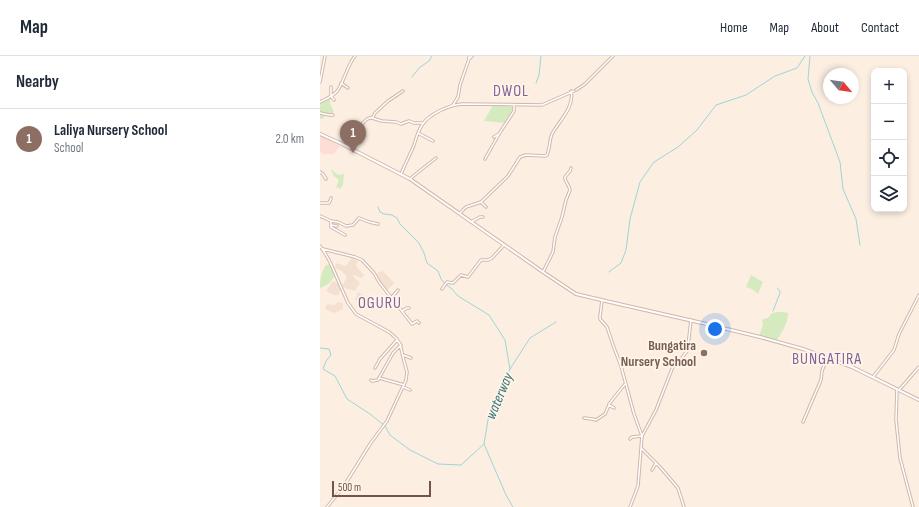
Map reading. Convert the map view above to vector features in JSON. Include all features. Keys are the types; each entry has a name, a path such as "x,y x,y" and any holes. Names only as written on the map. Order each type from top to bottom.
{"street":[{"path":"320,82 325,56"},
{"path":"320,102 337,91 355,56"},
{"path":"452,106 458,97 460,85 469,57 472,56"},
{"path":"401,174 423,123 439,112 458,104 542,105 585,84 613,56"},
{"path":"341,84 348,88"},
{"path":"331,86 331,96 334,100"},
{"path":"352,149 361,125 367,119 371,118 388,101 403,91"},
{"path":"459,213 466,207 481,202 508,176 520,157 526,155 547,155 553,133 570,105 572,98 571,92"},
{"path":"485,159 514,111 514,105"},
{"path":"320,113 333,115"},
{"path":"371,118 401,124 409,121 414,123 423,123"},
{"path":"418,133 433,141"},
{"path":"320,134 410,179 576,294 691,320 789,345 852,367 919,400"},
{"path":"494,137 499,134"},
{"path":"410,179 436,158"},
{"path":"543,272 553,252 555,236 570,190 570,187 565,181 564,177 571,168"},
{"path":"320,172 324,174 326,179"},
{"path":"320,203 329,203 331,198"},
{"path":"481,202 486,207"},
{"path":"320,216 346,226 353,224 359,218 378,224"},
{"path":"471,222 480,216 483,218"},
{"path":"331,221 332,228 345,235"},
{"path":"331,225 337,226"},
{"path":"442,289 447,282 453,284 461,275 468,277 481,260 488,260 492,258 504,245"},
{"path":"320,246 323,249 351,308 356,314 389,332 401,345 407,372 404,386 386,421 344,486 327,507"},
{"path":"323,249 335,253 355,256 362,260 374,273 379,282 412,324 417,321 419,323"},
{"path":"392,297 398,290"},
{"path":"873,377 894,350 899,334 919,295"},
{"path":"602,301 600,319 607,327 621,366 625,384 642,436"},
{"path":"402,311 409,308"},
{"path":"630,507 638,486 642,436 656,410 672,368 678,360 682,359 687,351 691,320"},
{"path":"375,368 380,359 397,340"},
{"path":"371,380 378,380 392,353 401,345"},
{"path":"403,355 412,358"},
{"path":"803,422 820,382 827,358"},
{"path":"913,507 900,458 896,420 898,390 919,367"},
{"path":"379,378 404,386 410,390"},
{"path":"584,418 596,420 605,414 609,405 625,384"},
{"path":"609,405 614,408"},
{"path":"630,439 632,437 642,436"},
{"path":"641,448 652,458 678,488 684,507"},
{"path":"652,470 656,463"}],"shaded area":[{"path":"320,136 340,146 334,154 324,154 320,152"},
{"path":"352,258 358,260 356,266 364,275 361,278 354,275 353,276 360,283 355,291 342,286 347,277 342,271 335,268 336,263 346,266"},
{"path":"383,271 394,283 387,290 380,283 377,273"},
{"path":"333,281 341,287 339,295 334,295 326,291"},
{"path":"358,292 367,297 368,296 372,300 372,305 368,305 366,300 363,304 355,299"},
{"path":"338,302 343,303 343,309 334,313 325,309 327,304 335,305"}],"green space":[{"path":"330,98 330,103 334,112 331,115 325,114 324,118 321,119 320,103"},
{"path":"493,105 514,107 506,123 484,121"},
{"path":"331,170 339,175 344,174 343,185 340,189 336,187 339,180 334,176"},
{"path":"330,264 335,275 329,283 320,288 323,270 326,265"},
{"path":"751,275 763,282 758,294 752,289 746,287"},
{"path":"772,313 788,313 784,328 776,341 759,336 763,325 763,319 768,318"}],"waterway":[{"path":"412,77 419,68 429,61 432,56"},
{"path":"536,83 539,75 541,56"},
{"path":"609,272 621,263 626,250 630,219 640,182 654,162 678,147 697,130 716,105 746,95 775,76 797,68 805,56"},
{"path":"810,56 808,79 840,162 843,189 856,219 860,245"},
{"path":"378,207 380,212 397,218 400,224 419,243 427,263 438,271 445,284 458,296 489,315 505,340 510,369"},
{"path":"773,311 780,293 777,288"},
{"name":"waterway","path":"513,507 506,495 484,444 489,414 510,369 530,338 556,322"},
{"path":"320,348 329,349 331,355 326,361 323,369 335,376 347,399 385,426 390,435 410,450 438,464 461,465 484,444"}],"place":[{"name":"Laliya Nursery School","path":"353,153"},
{"name":"Bungatira Nursery School","path":"704,353"}],"district":[{"name":"DWOL","path":"511,90"},
{"name":"OGURU","path":"380,302"},
{"name":"BUNGATIRA","path":"827,358"}]}
